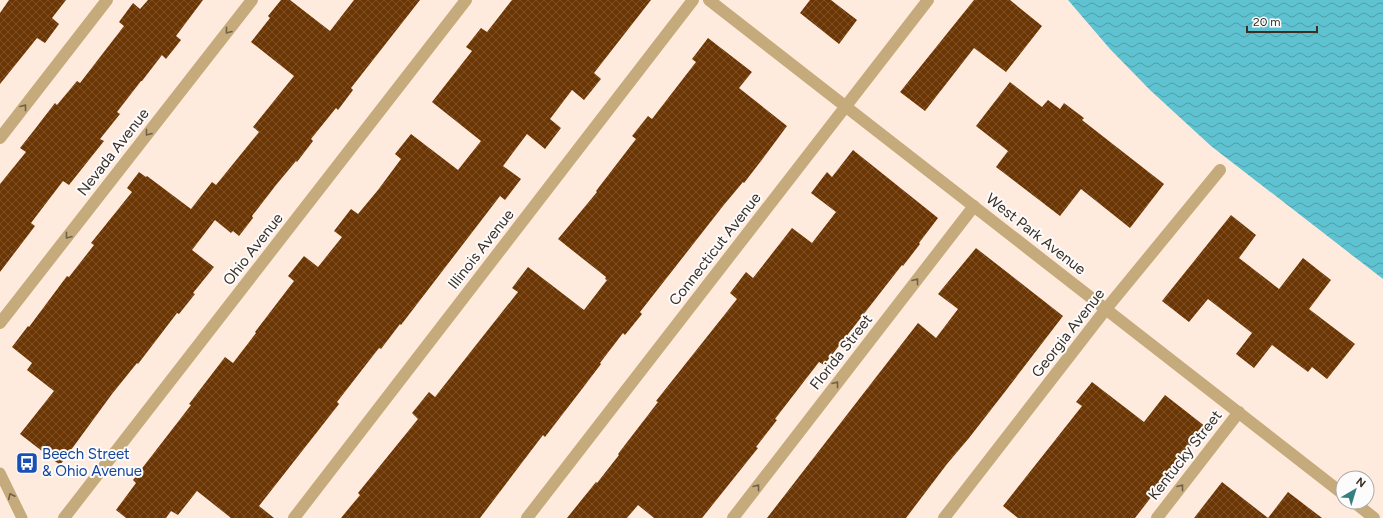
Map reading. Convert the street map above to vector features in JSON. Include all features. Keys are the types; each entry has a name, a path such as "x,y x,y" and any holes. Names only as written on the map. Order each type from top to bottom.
{"street":[{"path":"0,138 108,0"},
{"name":"Nevada Avenue","path":"0,323 252,0"},
{"name":"Ohio Avenue","path":"64,518 466,0"},
{"name":"Illinois Avenue","path":"294,518 693,0"},
{"name":"West Park Avenue","path":"710,0 1335,488"},
{"name":"Connecticut Avenue","path":"527,518 928,0"},
{"name":"Georgia Avenue","path":"944,518 1106,309 1220,170"},
{"name":"Florida Street","path":"733,518 974,206"},
{"name":"Kentucky Street","path":"1157,518 1239,412"},
{"path":"1364,510 1373,518"}],"lane":[{"path":"0,473 22,518"}],"water":[{"path":"1068,0 1383,0 1383,279 1211,146 1150,90 1110,49"}],"building":[{"path":"9,0 66,0 52,18 59,24 45,43 37,38 0,84 0,13"},
{"path":"148,0 203,0 176,36 181,40 166,59 162,55 141,81 117,112 120,114 100,139 104,141 69,185 63,181 31,223 35,226 0,272 0,184 26,152 20,148 55,103 57,105 77,81 80,83 124,26 119,22 133,3 140,9"},
{"path":"281,0 290,0 330,31 354,0 420,0 351,88 353,90 338,110 336,108 311,139 313,141 297,162 296,161 276,185 252,216 253,218 239,236 233,231 231,233 215,220 192,250 214,267 193,293 195,294 179,314 177,313 138,364 137,363 112,394 60,465 20,434 54,391 27,370 32,363 12,347 67,276 69,277 94,245 91,243 132,192 127,188 139,172 146,177 147,176 191,209 212,182 216,185 259,132 253,127 294,76 251,42 270,18 268,16"},
{"path":"512,0 651,0 594,73 601,79 584,100 572,90 550,119 561,128 545,149 527,134 503,166 521,179 505,200 500,196 401,325 400,324 381,349 379,348 337,402 339,404 259,506 274,518 231,518 197,491 178,515 171,511 166,518 126,518 116,510 136,483 133,480 191,405 189,404 225,357 233,363 294,281 288,276 304,256 318,267 342,237 334,231 351,209 358,214 378,190 401,159 395,154 411,134 458,170 481,141 432,102 472,51 466,47 481,28 487,32"},
{"path":"810,0 831,0 857,20 839,44 800,13"},
{"path":"974,0 1010,0 1042,26 1006,72 974,48 925,111 900,92"},
{"path":"708,38 752,72 739,88 787,126 761,161 744,183 743,182 723,206 640,312 642,314 625,335 623,333 545,437 543,435 480,518 341,518 360,495 358,493 418,419 412,413 429,392 435,397 518,292 512,288 528,267 584,310 607,280 605,279 606,277 558,239 597,192 596,191 636,139 632,136 648,116 652,119 696,62 692,59"},
{"path":"1010,82 1042,107 1048,100 1060,109 1064,103 1084,118 1082,120 1164,184 1130,228 1081,189 1060,216 996,167 1008,151 976,126"},
{"path":"853,150 938,218 903,266 902,265 824,365 819,362 775,419 777,420 756,447 758,448 702,518 654,518 638,505 627,518 567,518 619,455 618,454 658,402 656,401 737,299 730,293 746,272 753,278 792,228 812,243 836,212 811,193 827,172 832,177"},
{"path":"1231,215 1256,235 1239,258 1279,289 1303,258 1331,280 1309,309 1355,344 1327,379 1312,367 1308,372 1272,345 1254,368 1236,354 1252,333 1208,299 1189,322 1162,301"},
{"path":"976,248 1063,316 1004,393 906,518 767,518 918,323 936,338 958,309 938,294"},
{"path":"1092,382 1144,422 1165,395 1206,427 1165,477 1166,478 1135,518 1018,518 1003,506 1082,406 1076,402"},
{"path":"1222,482 1268,518 1194,518"},
{"path":"1288,492 1322,518 1268,518"}],"place":[{"name":"Beech Street & Ohio Avenue","path":"27,463"}]}
